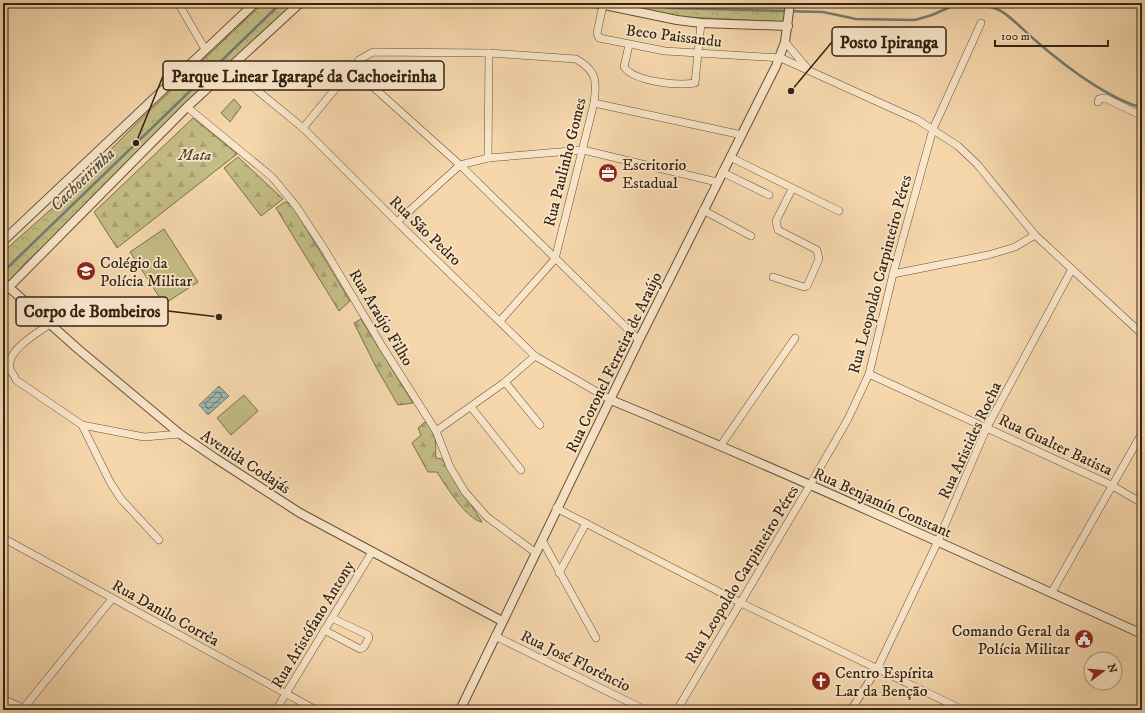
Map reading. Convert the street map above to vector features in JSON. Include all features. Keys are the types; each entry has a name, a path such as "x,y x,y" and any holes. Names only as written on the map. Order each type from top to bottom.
{"street":[{"path":"178,3 205,49"},
{"path":"3,241 255,3"},
{"path":"5,286 187,107 300,3"},
{"path":"595,3 701,23 788,22"},
{"name":"Rua Coronel Ferreira de Araújo","path":"460,710 536,553 556,508 780,58 785,42 790,3"},
{"name":"Beco Paissandu","path":"603,5 597,36 599,38 665,51 780,58 810,70 918,120 933,129 958,146 977,164 1034,235 1142,334"},
{"path":"629,45 624,63 626,70 635,75 664,82 695,83 701,23"},
{"name":"Rua Leopoldo Carpinteiro Péres","path":"677,710 848,419 869,374 893,274 933,129 981,23"},
{"path":"785,42 810,70"},
{"name":"Rua Paulinho Gomes","path":"303,128 352,68 364,56 377,52 488,53 576,60 587,66 594,74 596,86 594,103 555,259 500,321"},
{"path":"488,53 488,158"},
{"name":"Rua São Pedro","path":"230,68 303,128 535,356 611,400"},
{"path":"352,68 460,166 639,340"},
{"path":"1098,102 1099,99 1105,98 1142,116"},
{"path":"594,103 742,135"},
{"name":"Rua Araújo Filho","path":"187,107 272,177 296,206 325,250 382,346 436,431 450,467 465,492 487,517 536,553"},
{"path":"397,222 460,166 488,158 583,150 717,182"},
{"path":"730,157 839,211"},
{"path":"722,172 769,195"},
{"path":"773,276 804,287 806,286 819,259 817,250 778,230 776,225 776,221 792,189"},
{"path":"703,210 751,236"},
{"path":"893,274 988,255 1015,247 1034,235"},
{"name":"Rua Aristides Rocha","path":"851,710 877,669 938,541 987,427 1072,269"},
{"name":"Avenida Codajás","path":"5,286 180,434 300,513 502,621"},
{"path":"50,324 18,348 10,358 10,368 16,380 82,425 144,437 180,434"},
{"path":"721,445 795,338"},
{"path":"436,431 505,382 535,356"},
{"name":"Rua Gualter Batista","path":"869,374 1111,485 1142,503"},
{"path":"505,382 540,425"},
{"name":"Rua Benjamín Constant","path":"611,400 721,445 1052,592 1142,634"},
{"path":"470,408 521,470"},
{"path":"82,425 110,482 121,499 159,540"},
{"path":"1052,592 1111,485 1142,433"},
{"path":"556,508 741,603 963,710"},
{"path":"559,573 586,523"},
{"name":"Rua Danilo Corrêa","path":"3,538 286,695 316,710"},
{"path":"542,540 596,638"},
{"name":"Rua Aristófano Antony","path":"276,710 372,552"},
{"path":"3,699 24,709 112,599"},
{"path":"324,630 360,649 364,648 369,638 368,635 332,618"},
{"name":"Rua José Florêncio","path":"495,636 645,710"}],"green space":[{"path":"263,3 298,3 117,178 25,263 3,289 3,252 58,203 137,123"},
{"path":"610,3 788,3 786,22 665,16"},
{"path":"234,99 241,107 230,122 221,113"},
{"name":"Mata","path":"193,118 237,154 117,248 94,212"},
{"path":"238,157 283,199 261,216 224,168"},
{"path":"285,202 292,205 350,301 339,311 276,208"},
{"path":"164,229 198,282 164,304 130,252"},
{"path":"361,319 413,403 398,405 376,367 354,323"},
{"path":"244,395 258,411 231,435 217,418"},
{"path":"425,422 434,434 436,443 436,458 442,459 482,522 476,520 463,509 437,472 428,472 412,443 421,435 418,428"}],"water":[{"path":"219,386 229,396 208,415 199,405"}],"waterway":[{"name":"Cachoeirinha","path":"3,272 281,3"},
{"name":"Cachoeirinha","path":"649,3 669,8 823,12 856,19 915,20 932,15 959,3"},
{"name":"Cachoeirinha","path":"963,3 995,8 1003,12 1047,51 1086,80 1100,89 1128,103 1142,108"}],"place":[{"name":"Posto Ipiranga","path":"791,91"},
{"name":"Parque Linear Igarapé da Cachoeirinha","path":"136,143"},
{"name":"Escritorio Estadual","path":"608,173"},
{"name":"Colégio da Polícia Militar","path":"86,271"},
{"name":"Corpo de Bombeiros","path":"219,317"},
{"name":"Comando Geral da Polícia Militar","path":"1084,639"},
{"name":"Centro Espírita Lar da Benção","path":"821,681"}]}
